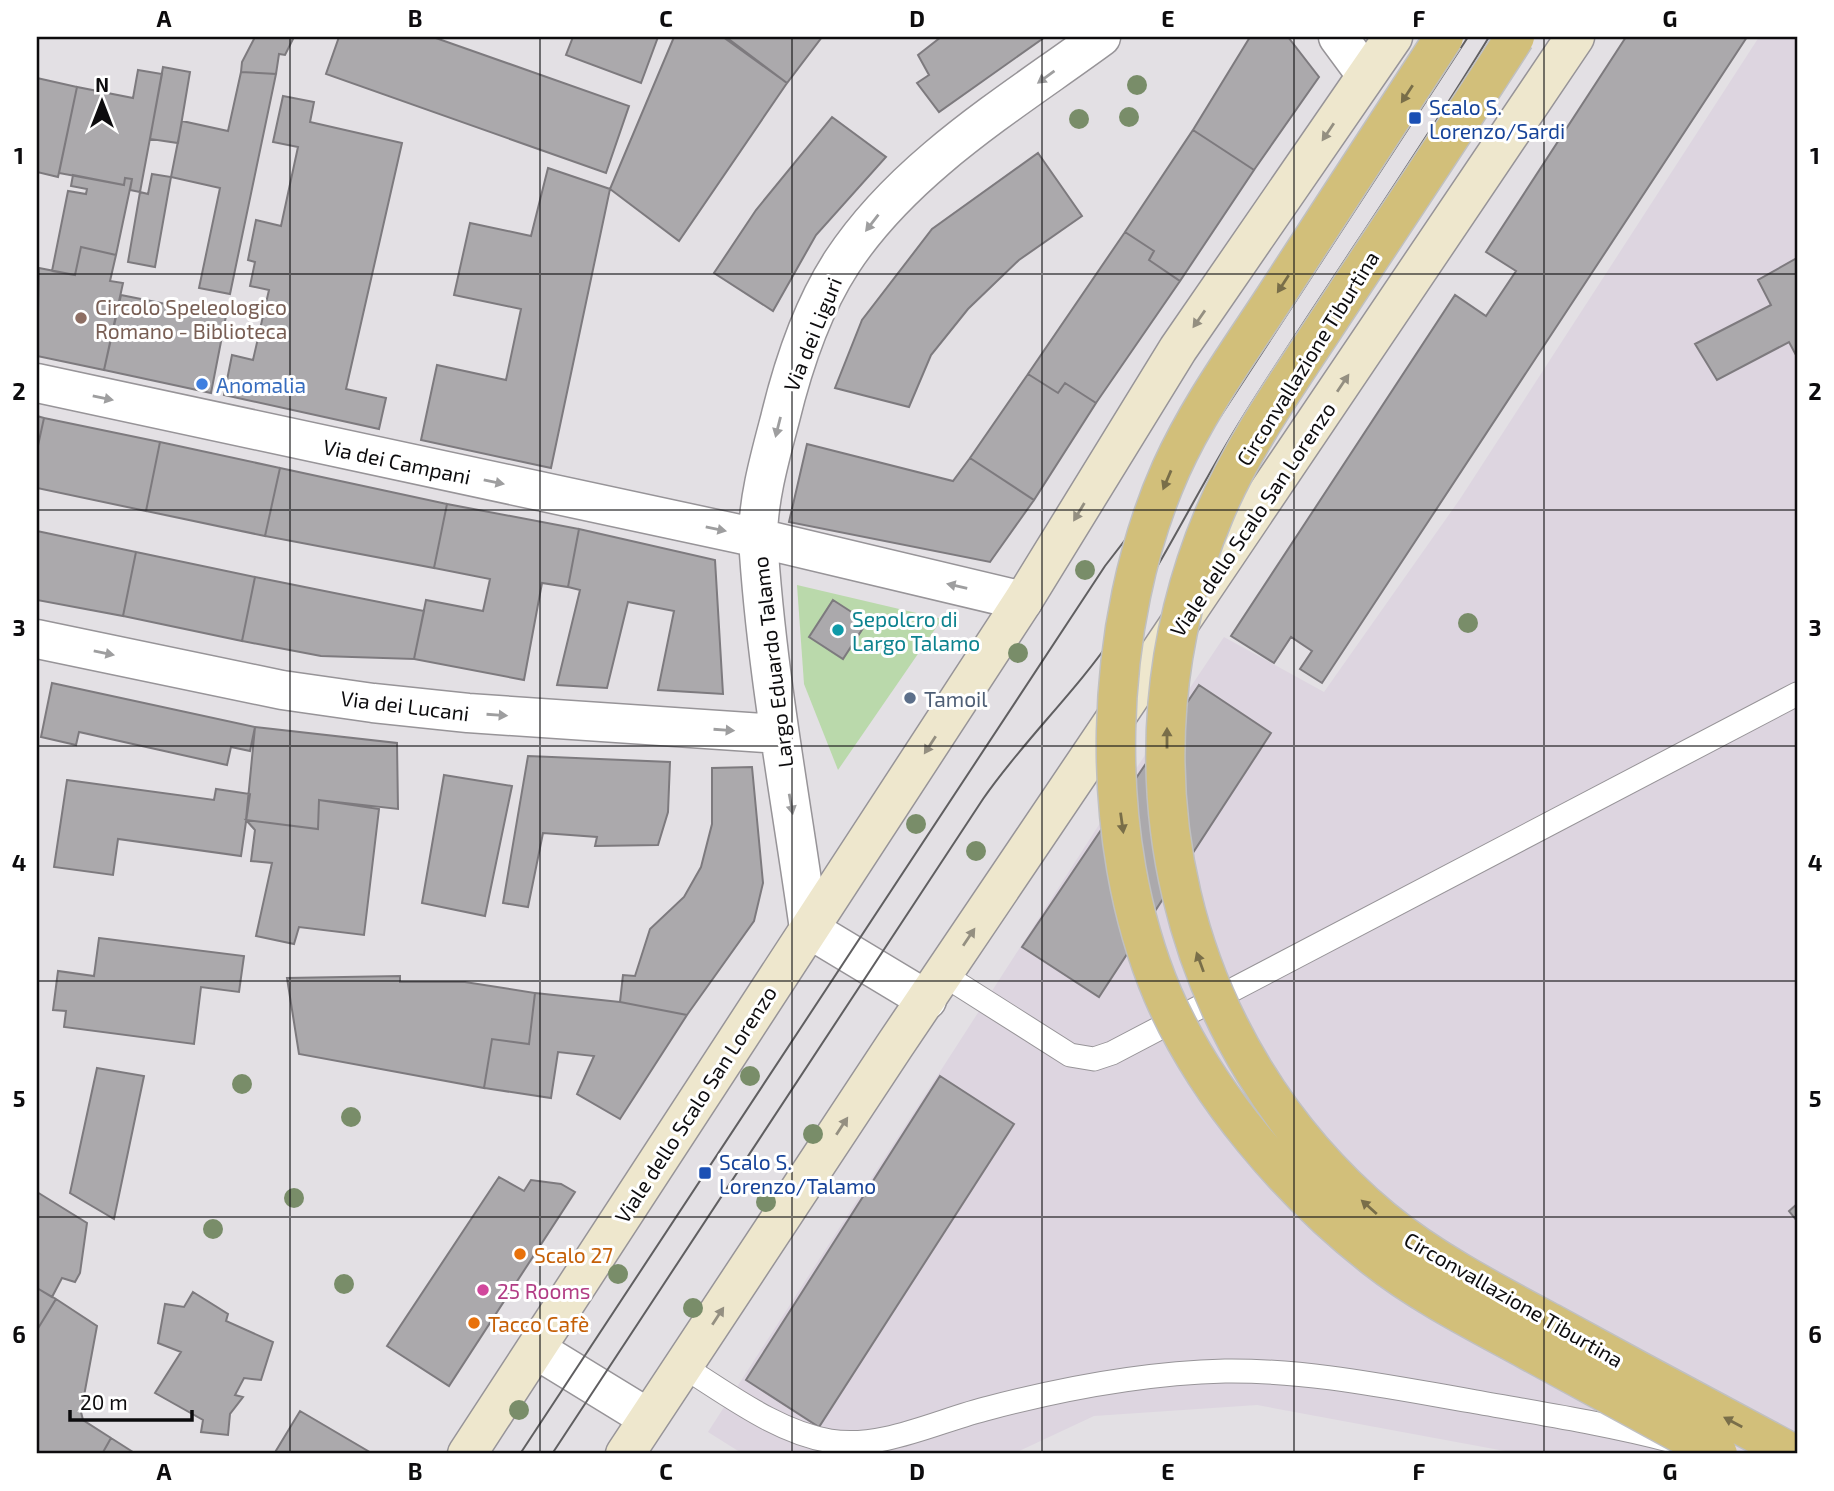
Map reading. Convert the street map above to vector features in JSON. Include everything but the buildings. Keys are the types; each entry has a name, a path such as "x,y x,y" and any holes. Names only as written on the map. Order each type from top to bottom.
{"highway":[{"name":"Circonvallazione Tiburtina","path":"1444,37 1227,368 1185,440 1161,493 1138,565 1121,646 1117,779 1131,882 1157,979 1187,1042 1231,1107 1295,1186 1324,1215 1378,1260 1446,1306 1717,1454"},
{"name":"Circonvallazione Tiburtina","path":"1515,37 1277,399 1214,513 1187,595 1172,671 1166,730 1167,786 1175,868 1196,951 1227,1027 1283,1113 1360,1199 1410,1239 1485,1286 1794,1454"}],"main road":[{"name":"Viale dello Scalo San Lorenzo","path":"467,1454 1023,601 1178,349 1393,37"},
{"name":"Viale dello Scalo San Lorenzo","path":"625,1454 1575,37"}],"street":[{"name":"Via dei Liguri","path":"758,538 760,514 789,381 813,320 842,262 878,215 923,171 1101,37"},
{"path":"1338,37 1366,75"},
{"name":"Via dei Campani","path":"37,383 758,538"},
{"name":"Largo Eduardo Talamo","path":"809,929 764,628 758,538 1023,601"},
{"name":"Via dei Lucani","path":"37,639 282,690 362,701 468,713 778,734"},
{"path":"809,929 936,987"},
{"path":"537,1350 648,1418"}],"lane":[{"path":"936,987 1070,1055 1094,1059 1112,1053 1797,694"},
{"path":"684,1367 784,1427 832,1442 861,1442 885,1437 989,1408 1107,1384 1181,1374 1260,1371 1358,1381 1599,1424 1717,1454"}],"shaded area":[{"path":"1759,37 1797,37 1797,1454 1521,1454 1257,1405 1094,1416 1013,1454 743,1454 708,1432 1113,803 1224,637 1324,692 1460,499"}],"green space":[{"path":"797,585 942,619 838,770 804,684"}],"tram line":[{"path":"520,1454 1105,566 1220,417 1468,37"},
{"path":"552,1454 983,799 1115,634 1244,415 1489,37"}],"place":[{"name":"Scalo S. Lorenzo/Sardi","path":"1415,118"},
{"name":"Circolo Speleologico Romano - Biblioteca","path":"81,318"},
{"name":"Anomalia","path":"202,384"},
{"name":"Sepolcro di Largo Talamo","path":"838,630"},
{"name":"Tamoil","path":"910,698"},
{"name":"Scalo S. Lorenzo/Talamo","path":"705,1173"},
{"name":"Scalo 27","path":"520,1254"},
{"name":"25 Rooms","path":"483,1290"},
{"name":"Tacco Cafè","path":"474,1323"}]}
